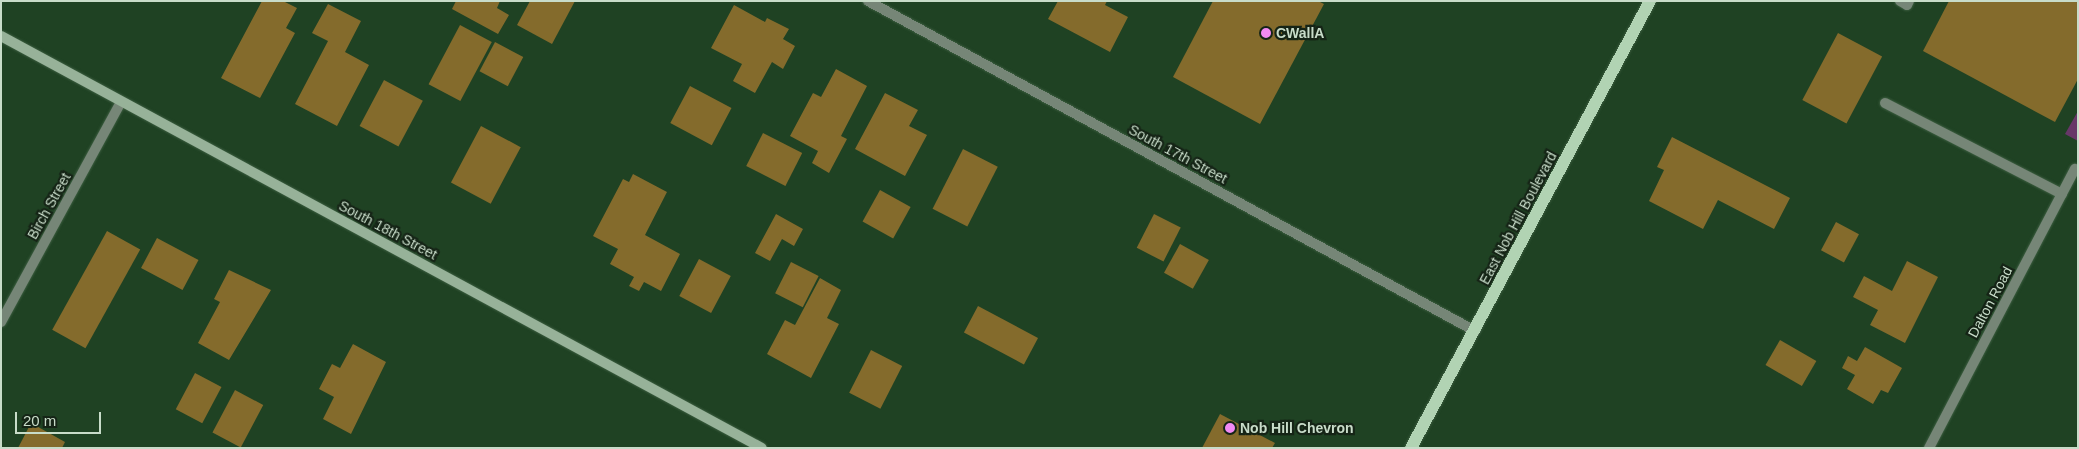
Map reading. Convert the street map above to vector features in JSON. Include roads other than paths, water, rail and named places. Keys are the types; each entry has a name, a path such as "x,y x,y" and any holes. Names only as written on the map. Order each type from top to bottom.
{"main road":[{"name":"East Nob Hill Boulevard","path":"1411,448 1650,1"}],"street":[{"name":"South 17th Street","path":"868,1 1475,331"},
{"path":"1900,1 1907,5 1909,1"},
{"name":"South 18th Street","path":"1,36 762,448"},
{"name":"Birch Street","path":"1,322 121,102"},
{"path":"1885,103 2062,194"},
{"name":"Dalton Road","path":"1929,448 2075,169"}],"place":[{"name":"CWallA","path":"1266,33"},
{"name":"Nob Hill Chevron","path":"1230,428"}]}
